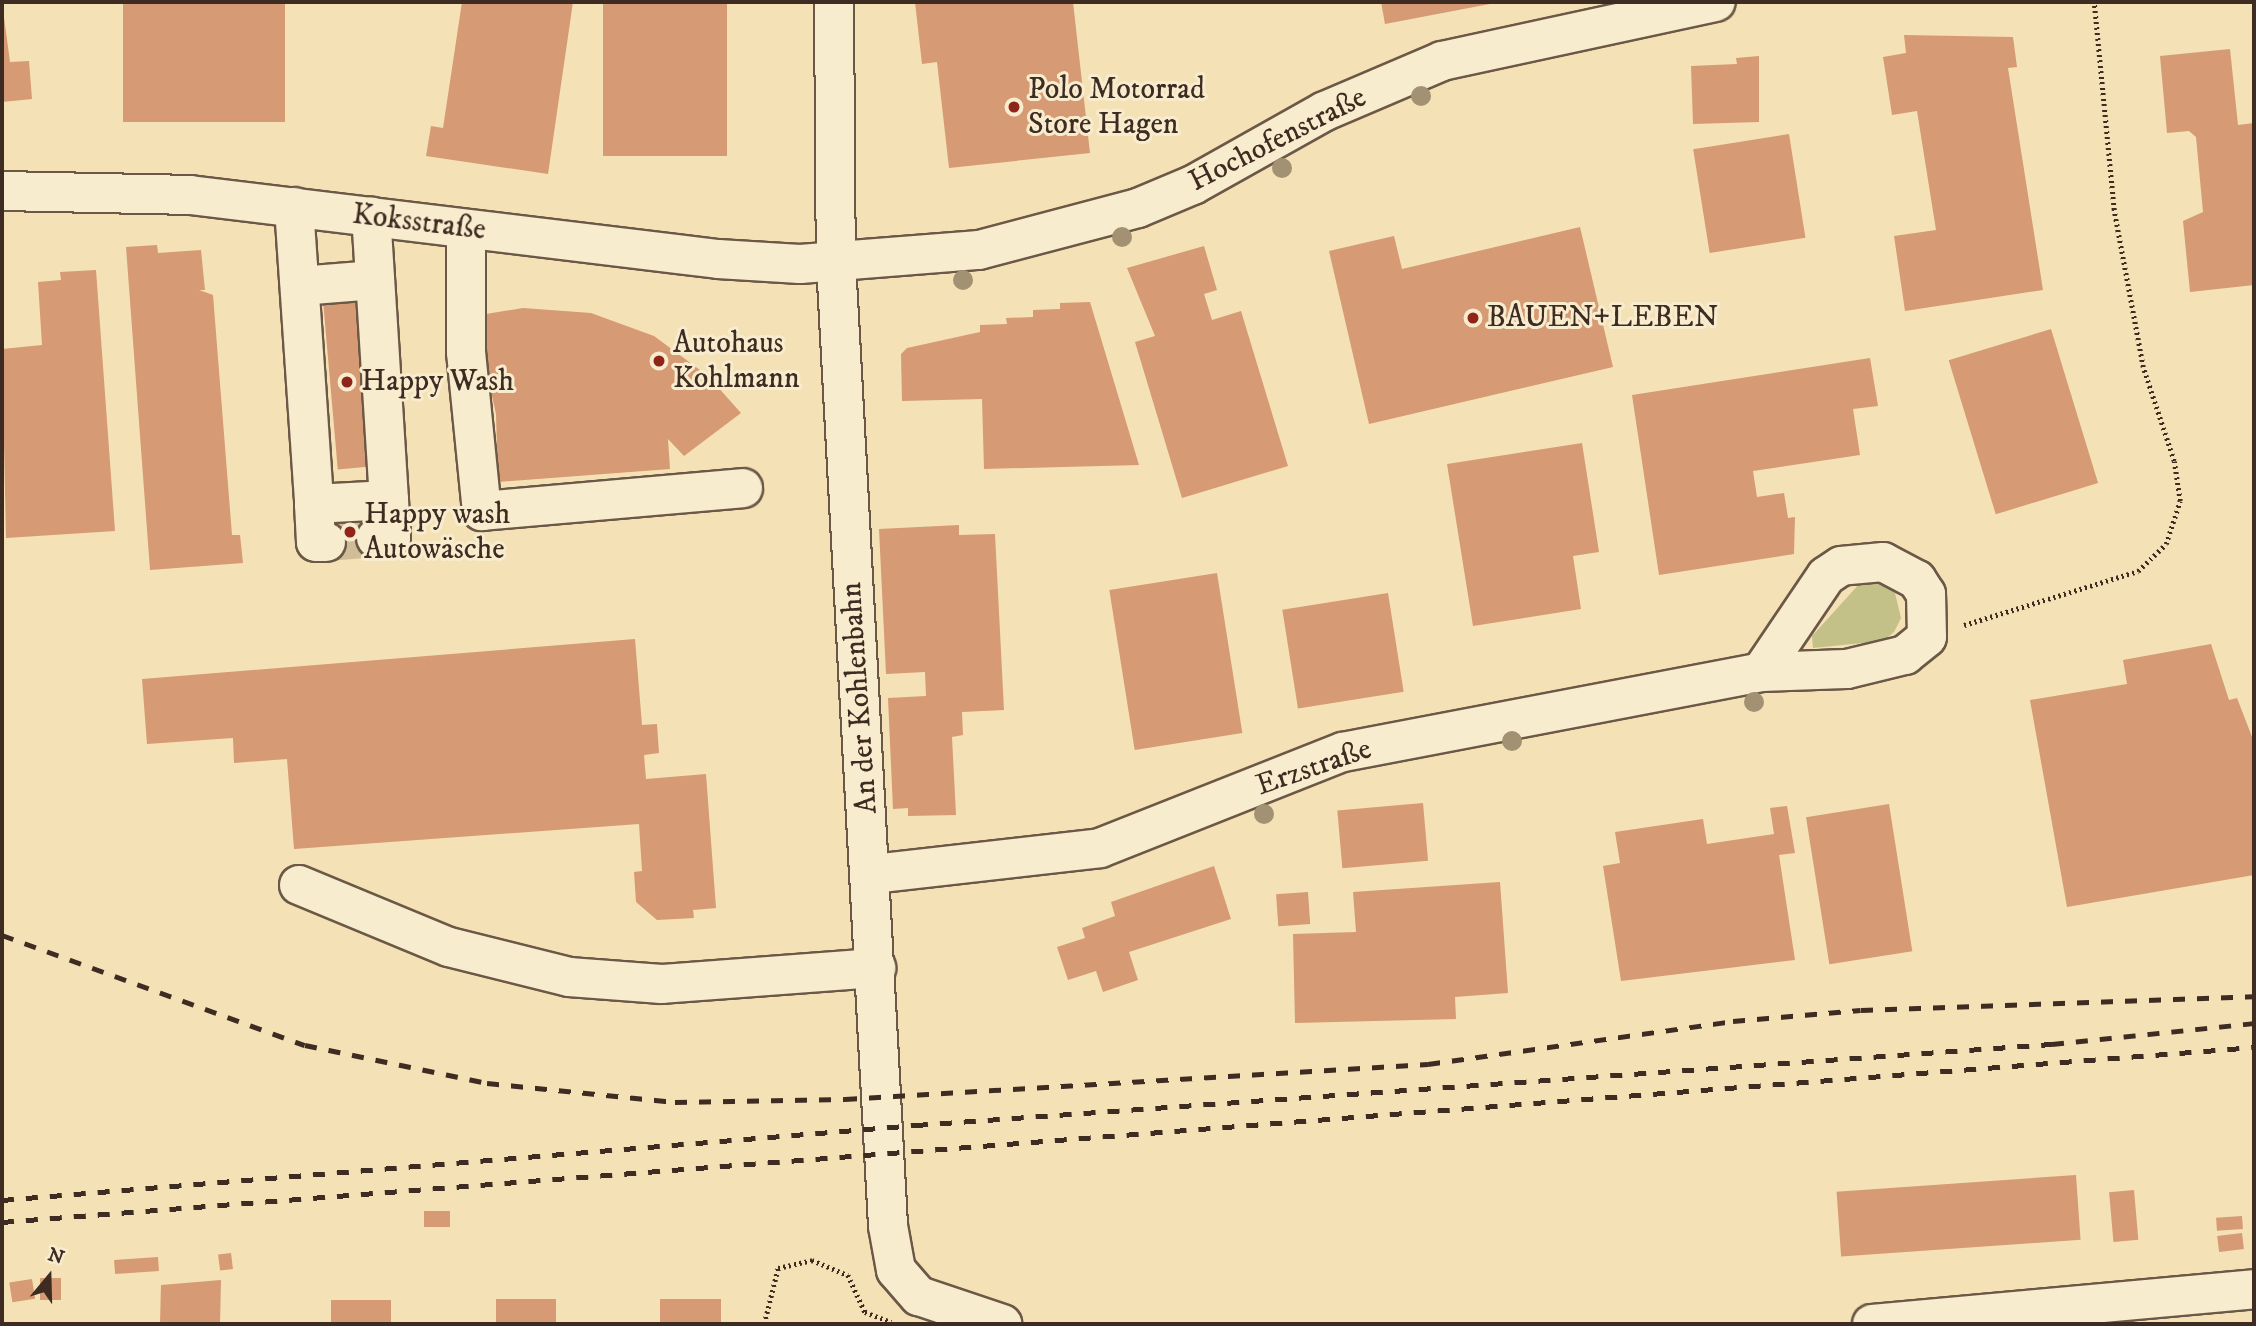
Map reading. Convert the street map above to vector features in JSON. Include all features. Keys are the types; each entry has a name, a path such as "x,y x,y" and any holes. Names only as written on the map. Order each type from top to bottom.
{"street":[{"name":"An der Kohlenbahn","path":"834,2 836,262 873,874 888,1226 896,1270 919,1296 1002,1324"},
{"name":"Hochofenstraße","path":"836,262 979,250 1138,208 1193,186 1325,111 1442,61 1716,2"},
{"name":"Koksstraße","path":"2,191 190,195 718,259 836,262"},
{"path":"294,207 314,504 321,542"},
{"path":"371,217 389,500 383,538"},
{"path":"467,229 466,352 482,511 743,488"},
{"path":"300,286 375,280"},
{"path":"314,504 389,500"},
{"path":"1761,672 1826,576 1852,563 1883,562 1917,580 1926,594 1927,637"},
{"name":"Erzstraße","path":"873,874 1100,848 1343,752 1761,672 1847,669 1905,655 1927,637"},
{"path":"299,885 449,947 569,977 662,984 876,968"},
{"path":"1872,1324 2254,1289"}],"path":[{"path":"1927,637 2138,571 2166,544 2175,526 2180,501 2175,461 2143,367 2114,210 2094,2"},
{"path":"764,1324 778,1268 811,1260 848,1275 865,1312 898,1324"}],"shaded area":[{"path":"1877,581 1895,593 1901,618 1894,632 1883,641 1813,648 1812,636 1861,582"}],"building":[{"path":"2,2 10,62 29,61 32,99 2,102"},
{"path":"123,2 285,2 285,122 123,122"},
{"path":"462,2 573,2 548,174 426,156 431,126 443,128"},
{"path":"603,2 727,2 727,156 603,156"},
{"name":"Polo Motorrad Store Hagen","path":"915,2 1073,2 1090,153 949,168 937,62 922,64"},
{"path":"1381,2 1495,2 1495,3 1385,24"},
{"path":"1904,35 2013,37 2017,67 2008,68 2043,290 1905,311 1894,236 1936,230 1917,111 1892,115 1883,57 1906,53"},
{"path":"2230,49 2238,125 2254,123 2254,285 2190,292 2183,221 2203,212 2196,137 2189,131 2167,133 2160,56"},
{"path":"1759,56 1759,122 1693,124 1691,66 1737,64 1736,58"},
{"path":"1789,134 1805,238 1710,253 1693,149"},
{"name":"BAUEN+LEBEN","path":"1580,227 1613,367 1369,424 1329,251 1394,236 1402,269"},
{"path":"157,245 158,253 201,250 205,290 199,290 213,295 232,535 240,535 243,563 150,570 126,247"},
{"path":"1204,246 1217,290 1204,294 1212,320 1241,311 1288,466 1182,498 1135,342 1155,336 1127,268"},
{"path":"96,270 115,531 6,538 2,349 42,345 38,282 61,280 60,272"},
{"path":"358,299 373,466 338,469 323,302"},
{"path":"1090,302 1139,465 984,469 982,399 902,401 901,354 907,348 980,332 980,325 1007,324 1006,318 1033,317 1033,310 1060,309 1060,303"},
{"path":"523,308 591,313 654,336 708,376 741,413 684,456 668,439 670,469 498,482 496,414 474,316"},
{"path":"2051,329 2098,483 1996,514 1949,360"},
{"path":"1870,358 1878,406 1853,409 1860,455 1753,471 1757,497 1784,493 1788,518 1795,517 1794,554 1659,575 1632,395"},
{"path":"1582,443 1599,552 1573,556 1581,609 1473,626 1447,464"},
{"name":"Happy wash Autowäsche","path":"374,507 376,549 326,553 325,527 344,525 343,509"},
{"path":"959,525 959,535 995,534 1004,710 962,712 963,735 952,737 956,815 908,816 908,808 893,809 888,698 926,696 925,672 886,674 879,529"},
{"path":"1217,573 1242,733 1135,750 1109,590"},
{"path":"1388,593 1404,692 1298,709 1282,610"},
{"path":"635,639 642,725 657,724 659,753 644,755 646,779 706,774 716,908 693,910 694,918 657,920 636,902 634,872 642,871 639,824 294,849 287,759 234,763 233,738 147,744 142,679"},
{"path":"2211,644 2229,700 2237,698 2254,742 2254,875 2067,907 2030,700 2127,684 2123,660"},
{"path":"1423,803 1428,861 1342,868 1337,810"},
{"path":"1889,804 1912,951 1829,964 1806,817"},
{"path":"1787,806 1795,853 1779,855 1795,960 1621,981 1603,866 1620,863 1615,832 1703,819 1707,844 1774,834 1770,808"},
{"path":"1214,866 1231,919 1129,952 1138,980 1103,992 1096,971 1068,980 1057,947 1085,938 1082,928 1115,916 1111,902"},
{"path":"1500,882 1508,993 1455,997 1456,1019 1295,1023 1293,934 1356,932 1353,892"},
{"path":"1308,892 1310,924 1278,926 1276,894"},
{"path":"2076,1175 2081,1240 1841,1257 1837,1192"},
{"path":"2134,1190 2138,1240 2113,1242 2109,1192"},
{"path":"424,1211 450,1211 450,1227 424,1227"},
{"path":"2242,1216 2243,1229 2217,1231 2216,1218"},
{"path":"2242,1233 2244,1249 2219,1252 2217,1236"},
{"path":"231,1253 233,1269 220,1270 218,1255"},
{"path":"158,1257 159,1271 115,1274 114,1260"},
{"path":"40,1278 61,1278 61,1300 40,1300"},
{"path":"32,1279 35,1299 12,1302 9,1283"},
{"path":"221,1280 220,1324 160,1324 161,1285"},
{"path":"496,1299 556,1299 556,1324 496,1324"},
{"path":"660,1299 721,1299 721,1324 660,1324"},
{"path":"331,1300 391,1300 391,1324 331,1324"}],"tunnel":[{"path":"326,542 376,538"}],"railway":[{"path":"2,935 305,1045 487,1083 675,1102 845,1099 1428,1064 1733,1021 1861,1010 2254,996"},
{"path":"2,1200 916,1125 2052,1044 2254,1023"},
{"path":"2,1222 2254,1047"}],"place":[{"name":"Polo Motorrad Store Hagen","path":"1014,107"},
{"name":"BAUEN+LEBEN","path":"1473,318"},
{"name":"Autohaus Kohlmann","path":"659,361"},
{"name":"Happy Wash","path":"347,382"},
{"name":"Happy wash Autowäsche","path":"350,532"}]}
